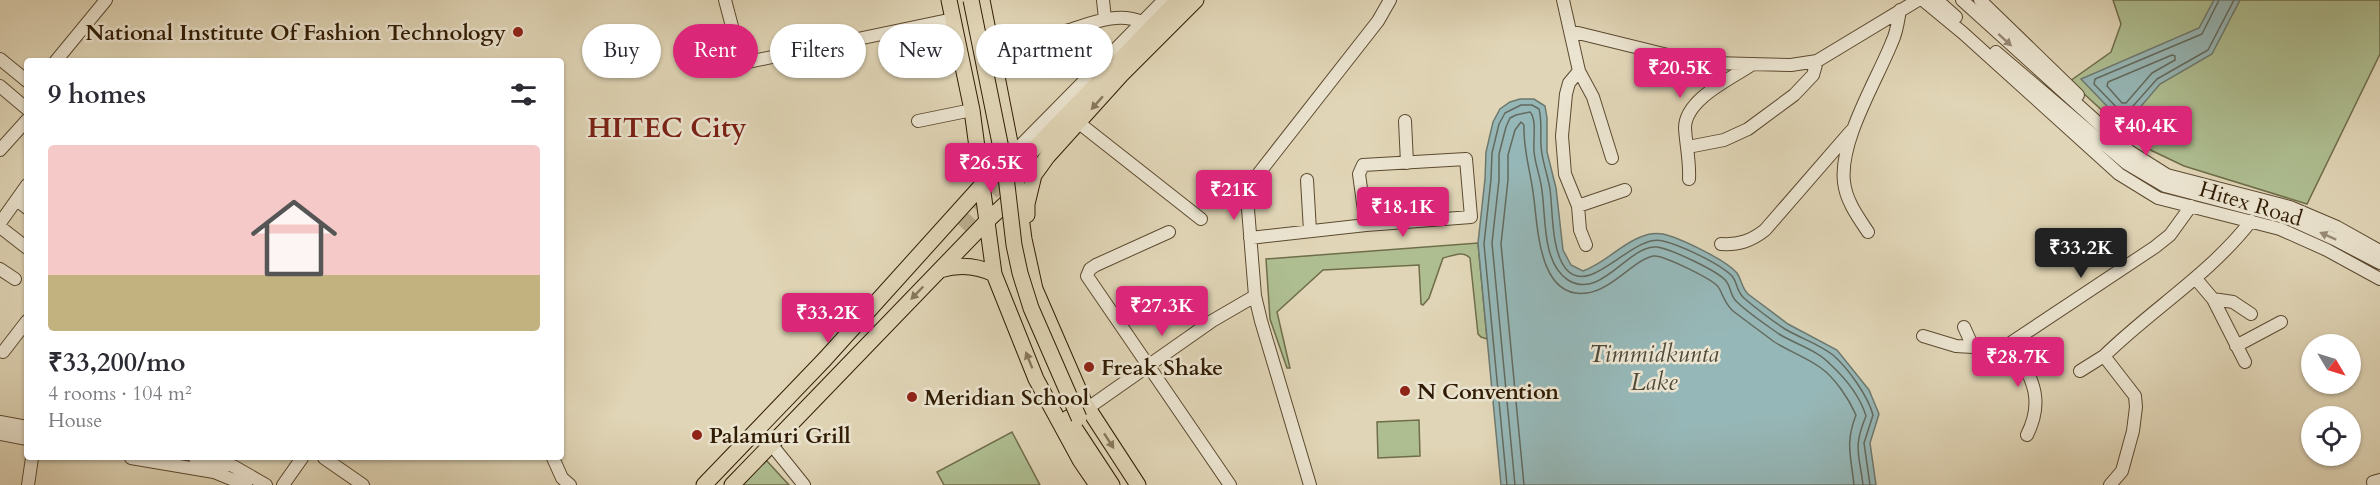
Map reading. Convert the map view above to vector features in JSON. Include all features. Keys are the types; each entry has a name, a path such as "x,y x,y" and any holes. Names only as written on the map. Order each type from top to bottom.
{"main road":[{"path":"947,0 972,110 994,274 1036,379 1080,460 1097,485"},
{"path":"960,0 995,165 1007,253 1016,295 1068,418 1112,485"},
{"path":"971,0 1005,168 1014,245 1031,308 1080,418 1124,485"},
{"path":"982,0 1019,154 1018,192 1026,252 1035,289 1088,408 1138,485"},
{"path":"984,16 989,0"},
{"path":"704,485 825,359 982,185 1019,154 1179,0"},
{"path":"1026,252 1028,244 1027,204 1034,175 1047,157 1121,75 1196,0"},
{"path":"732,485 987,221 1018,192"},
{"path":"724,485 750,452 960,226"},
{"path":"940,270 969,266 994,274"}],"street":[{"path":"58,58 106,0"},
{"path":"725,0 731,24"},
{"path":"1103,0 1105,19"},
{"path":"1019,154 1164,0"},
{"path":"1310,485 1267,346 1256,297 1248,209 1252,188 1259,173 1378,21 1390,0"},
{"path":"1563,0 1579,71 1593,97 1612,158"},
{"path":"1570,32 1684,59 1713,63 1791,65 1817,60 1918,0"},
{"name":"Hitex Road","path":"1923,0 1963,33 2119,174 2158,198 2280,229 2327,250 2380,279"},
{"name":"Hitex Road","path":"1937,0 2126,162 2165,186 2287,218 2380,263"},
{"name":"Hitex Road","path":"1962,0 2129,151 2167,175 2290,207 2380,251"},
{"name":"Hitex Road","path":"1980,0 2132,147 2171,168 2287,201 2326,216 2380,245"},
{"path":"1868,232 1856,215 1844,182 1848,150 1853,128 1894,39 1900,10"},
{"path":"1090,24 1105,19 1124,17 1142,22"},
{"path":"758,61 953,19"},
{"path":"0,59 24,79"},
{"path":"1688,147 1724,140 1748,129 1794,95 1813,75 1817,60"},
{"path":"1689,179 1687,116 1695,104 1753,64"},
{"path":"1579,71 1569,83 1566,94 1562,136 1565,174 1578,206 1580,230 1586,245"},
{"path":"0,86 24,106"},
{"path":"918,121 972,110"},
{"path":"1405,121 1407,163"},
{"path":"0,150 24,123"},
{"path":"1079,123 1201,219"},
{"path":"1721,244 1743,243 1754,239 1765,230 1853,128"},
{"path":"1250,238 1366,225 1471,217 1466,159 1363,165 1359,174 1366,225"},
{"path":"1307,180 1310,231"},
{"path":"24,189 0,225 24,245"},
{"path":"1578,206 1625,190"},
{"path":"16,200 24,206"},
{"path":"1923,336 1994,354 2155,247 2170,235 2191,206"},
{"path":"2080,371 2104,356 2133,327 2196,279 2230,248 2251,221"},
{"path":"1169,232 1096,265 1090,269 1087,276 1230,485"},
{"path":"0,269 15,279"},
{"path":"2196,279 2213,298 2245,362"},
{"path":"1088,408 1212,321 1256,297"},
{"path":"2213,298 2233,302 2252,314"},
{"path":"2236,346 2281,322"},
{"path":"3,352 24,325"},
{"path":"1964,327 1973,347"},
{"path":"2012,342 2036,390 2037,411 2027,435"},
{"path":"2104,356 2135,396 2136,407 2133,431 2122,471 2110,485"},
{"path":"0,422 24,426"},
{"path":"0,435 24,439"},
{"path":"771,444 804,485"},
{"path":"28,485 32,460"},
{"path":"143,460 214,472 246,485"},
{"path":"204,460 233,466 266,485"},
{"path":"283,485 301,460"},
{"path":"327,460 363,485"},
{"path":"554,460 563,483"}],"green space":[{"path":"2113,0 2380,0 2380,54 2307,204 2184,166 2140,145 2070,81 2111,52 2121,24"},
{"path":"1478,243 1487,339 1478,334 1470,258 1464,254 1443,258 1429,298 1423,305 1421,304 1419,265 1323,270 1277,312 1290,368 1287,368 1270,319 1266,259"},
{"path":"1419,420 1420,456 1378,458 1377,422"},
{"path":"1012,432 1040,485 944,485 937,472"},
{"path":"766,460 789,485 742,485"}],"water":[{"path":"2214,0 2240,0 2212,54 2160,84 2125,125 2081,79 2199,28"},
{"name":"Timmidkunta Lake","path":"1520,99 1534,99 1545,106 1547,152 1556,188 1563,250 1571,265 1583,271 1636,239 1655,233 1671,236 1691,245 1731,268 1737,273 1748,294 1788,324 1837,350 1869,390 1879,414 1870,443 1876,485 1501,485 1478,243 1486,152 1493,122 1500,109"}],"tunnel":[{"path":"960,226 1012,171"}],"place":[{"name":"National Institute Of Fashion Technology","path":"518,32"},
{"name":"Freak Shake","path":"1089,367"},
{"name":"N Convention","path":"1405,391"},
{"name":"Meridian School","path":"912,397"},
{"name":"Palamuri Grill","path":"697,435"}],"district":[{"name":"HITEC City","path":"667,127"}]}
